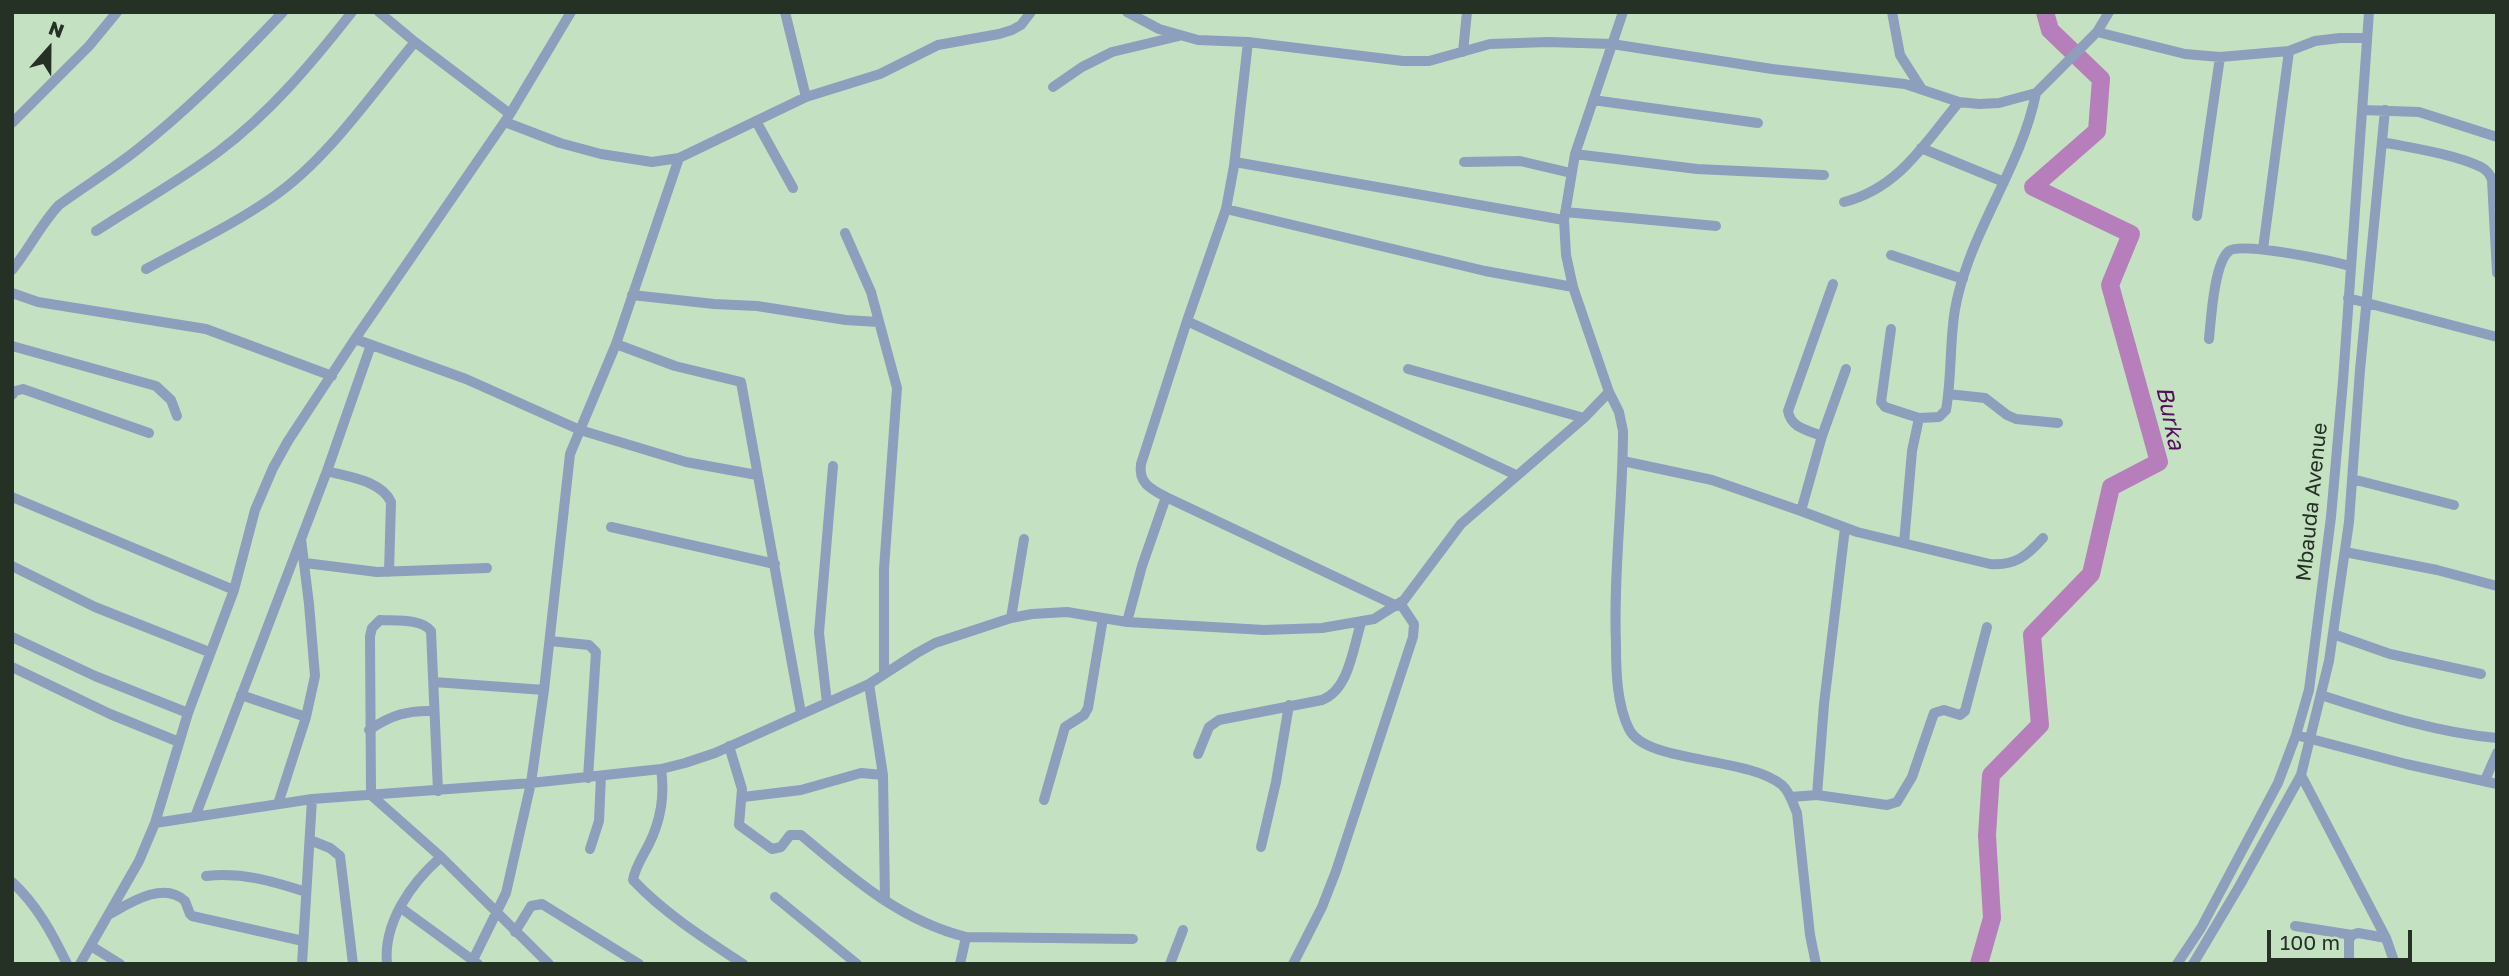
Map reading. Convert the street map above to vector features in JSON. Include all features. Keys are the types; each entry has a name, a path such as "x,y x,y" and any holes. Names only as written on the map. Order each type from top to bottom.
{"street":[{"path":"12,123 89,46 117,12"},
{"path":"12,270 59,205 167,125 229,70 283,12"},
{"path":"96,231 217,153 242,132 272,106 352,12"},
{"path":"379,12 508,118 560,143 601,154 652,162 679,158 806,97 880,74 939,45 1012,30 1021,25 1031,12"},
{"path":"80,964 139,861 155,823 188,713 234,590 255,510 273,468 355,339 508,118 571,12"},
{"path":"785,12 806,97"},
{"path":"1127,12 1159,29 1198,40 1248,42 1403,61 1429,61 1490,44 1612,44 1772,69 1921,88 1959,102 1988,104 2036,93"},
{"path":"1463,52 1467,12"},
{"path":"1623,12 1575,154 1564,216 1566,255 1573,287 1609,392 1619,412 1623,431 1614,600 1617,677 1630,730 1640,743 1659,751 1735,766 1770,779 1782,786 1790,797 1797,813 1810,935 1816,964"},
{"path":"1892,12 1900,55 1921,88"},
{"path":"1891,329 1881,402 1885,407 1919,418 1943,415 1948,394 1953,322 1963,279 1972,252 2022,139 2036,93 2096,32 2109,12"},
{"name":"Mbauda Avenue","path":"2177,964 2201,928 2278,783 2309,690 2323,584 2343,381 2369,12"},
{"path":"2096,32 2185,54 2220,57 2289,51 2315,41 2367,38"},
{"path":"1054,87 1082,66 1112,52 1179,36"},
{"path":"146,269 274,197 297,178 415,42"},
{"path":"1248,42 1235,162 1226,209 1140,470 1142,481 1166,497 1399,605 1414,624 1413,637 1329,891 1293,964"},
{"path":"2263,249 2289,51"},
{"path":"2196,216 2220,57"},
{"path":"1593,100 1758,123"},
{"path":"1843,202 1863,197 1882,187 1903,169 1959,102"},
{"path":"2362,110 2418,112 2497,137"},
{"path":"2193,964 2301,775 2320,695 2333,634 2345,552 2385,110"},
{"path":"756,121 793,188"},
{"path":"2382,142 2483,168 2493,180 2497,273"},
{"path":"1920,148 2004,182"},
{"path":"1575,154 1683,168 1824,175"},
{"path":"401,908 474,962 506,893 531,783 550,641 568,465 616,344 679,158"},
{"path":"1464,162 1520,160 1571,173"},
{"path":"1235,162 1564,216 1716,226"},
{"path":"1226,209 1485,271 1573,287"},
{"path":"845,233 871,292 897,388 884,569 884,674"},
{"path":"2209,339 2213,298 2222,259 2231,248 2263,249 2350,266"},
{"path":"1891,255 1963,279"},
{"path":"1822,436 1794,425 1790,421 1788,411 1833,284"},
{"path":"12,293 38,302 206,329 332,376"},
{"path":"632,295 773,307 829,318 878,322"},
{"path":"2348,298 2368,301 2497,337"},
{"path":"1187,321 1516,475"},
{"path":"355,339 495,391 580,430 686,462 757,475"},
{"path":"616,344 675,366 731,378 741,383 801,713"},
{"path":"195,817 327,471 372,345"},
{"path":"12,346 156,386 171,400 177,416"},
{"path":"1408,369 1584,418"},
{"path":"1801,511 1822,436 1846,369"},
{"path":"12,395 23,389 149,433"},
{"path":"155,823 312,799 438,791 661,769 701,759 869,684 935,643 1011,618 1067,612 1127,622 1264,630 1322,628 1361,623 1383,615 1399,605 1451,536 1516,475 1584,418 1609,392"},
{"path":"1948,394 1985,398 2016,419 2058,423"},
{"path":"1904,543 1912,451 1919,418"},
{"path":"1623,461 1712,480 1845,528 2001,565 2028,555 2043,538"},
{"path":"828,702 819,633 833,466"},
{"path":"327,471 373,485 388,495 391,502 389,572"},
{"path":"2352,479 2454,505"},
{"path":"12,497 234,590"},
{"path":"1127,622 1142,566 1166,497"},
{"path":"611,527 775,564"},
{"path":"1817,795 1824,704 1845,528"},
{"path":"278,804 306,717 315,676 301,539"},
{"path":"1011,618 1024,539"},
{"path":"2345,552 2437,570 2497,586"},
{"path":"305,563 389,572 487,568"},
{"path":"12,566 95,607 209,652"},
{"path":"1044,800 1065,727 1084,715 1088,708 1103,618"},
{"path":"438,791 432,637 428,627 418,623 380,620 375,623 370,636 370,795 441,857 548,964"},
{"path":"1198,754 1206,732 1213,723 1322,700 1336,692 1343,679 1361,623"},
{"path":"1790,797 1817,795 1887,804 1897,802 1912,777 1934,713 1940,710 1960,715 1965,710 1987,627"},
{"path":"2333,634 2390,654 2481,674"},
{"path":"12,637 95,676 188,713"},
{"path":"550,641 589,645 596,652 588,778"},
{"path":"12,667 110,714 179,742"},
{"path":"434,682 544,690"},
{"path":"869,684 884,775 885,901"},
{"path":"242,695 306,717"},
{"path":"2320,695 2384,715 2476,737 2497,738"},
{"path":"1261,847 1276,782 1289,705"},
{"path":"369,730 406,711 434,711"},
{"path":"2296,735 2406,764 2497,784"},
{"path":"729,747 743,797 737,821 744,830 775,849 781,847 790,835 801,835 885,901 925,925 966,937 1133,939"},
{"path":"2485,780 2497,753"},
{"path":"661,769 661,811 633,880 707,940 743,964"},
{"path":"743,797 801,789 861,773 884,775"},
{"path":"2301,775 2386,938 2395,964"},
{"path":"590,849 599,821 601,776"},
{"path":"302,964 312,799"},
{"path":"310,840 330,848 340,856 353,964"},
{"path":"387,964 387,945 392,925 418,881 441,857"},
{"path":"206,876 256,876 306,892"},
{"path":"12,882 28,897 53,935 67,964"},
{"path":"107,916 155,893 172,893 186,901 192,916 303,941"},
{"path":"775,897 857,964"},
{"path":"515,932 531,906 542,904 639,964"},
{"path":"2295,926 2386,938"},
{"path":"1170,964 1183,930"},
{"path":"2349,964 2349,940 2352,935"},
{"path":"960,964 966,937"},
{"path":"91,946 120,964"}],"waterway":[{"name":"Burka","path":"1979,964 1992,918 1987,835 1991,775 2040,725 2032,635 2091,574 2111,487 2159,462 2110,285 2131,234 2033,187 2097,131 2101,79 2050,30 2045,12"}]}
